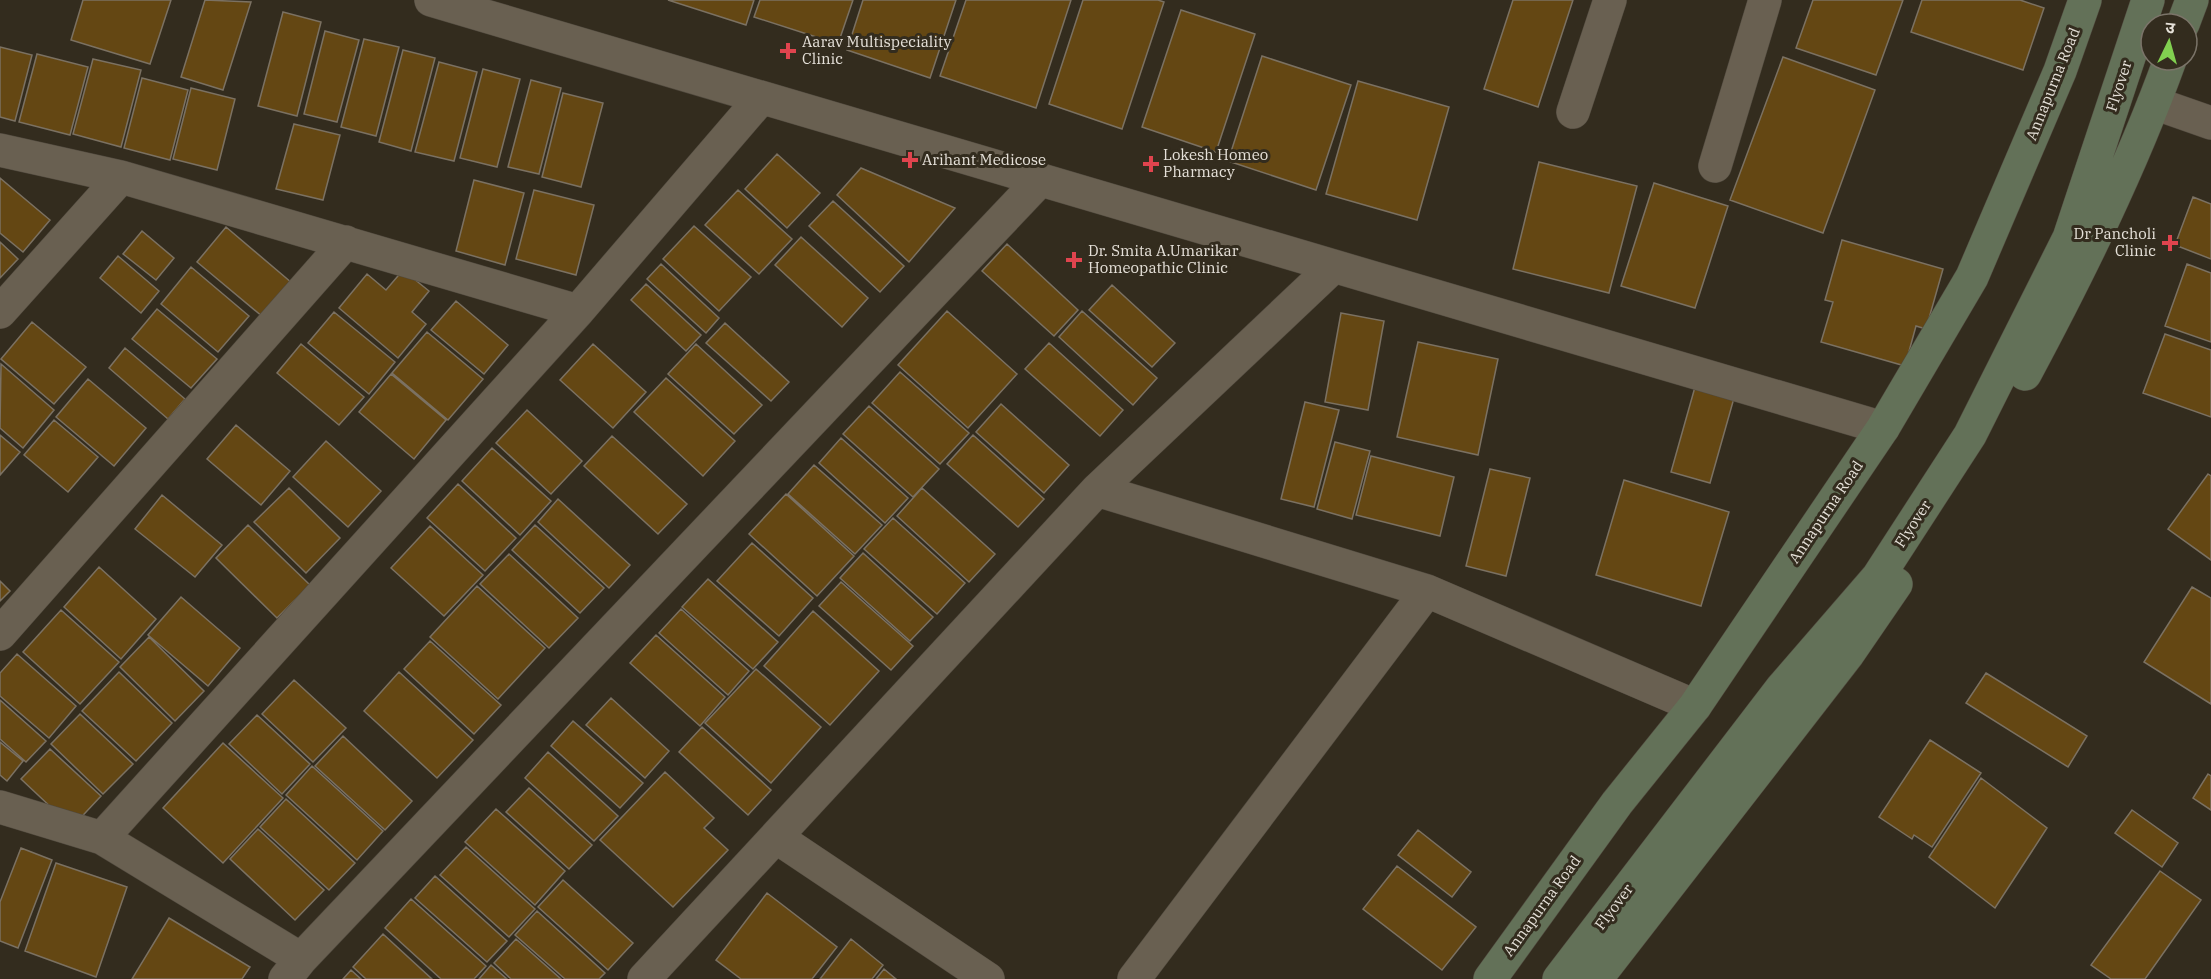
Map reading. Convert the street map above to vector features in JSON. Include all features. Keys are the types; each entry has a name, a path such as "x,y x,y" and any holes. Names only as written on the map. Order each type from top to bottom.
{"street":[{"path":"431,0 505,10 761,98 1883,428"},
{"path":"1573,112 1610,0"},
{"path":"1715,166 1765,0"},
{"name":"Annapurna Road","path":"1490,979 1617,803 1695,706 1883,428 1972,277 2060,71 2085,0"},
{"name":"Flyover","path":"1559,979 1781,689 1878,577 1970,435 2069,238 2148,0"},
{"path":"1596,979 1848,654 1974,469 2070,290 2154,103 2166,72"},
{"path":"102,838 578,311 761,98"},
{"path":"2154,103 2211,123"},
{"path":"0,150 120,177 578,311"},
{"path":"0,312 120,177"},
{"path":"0,807 102,838 293,969 1040,180"},
{"path":"0,634 346,242"},
{"path":"644,979 1097,490 1334,266"},
{"path":"1097,490 1427,591 1695,706"},
{"path":"1134,979 1427,591"},
{"path":"776,837 988,979"}],"building":[{"path":"83,0 171,0 150,64 71,40"},
{"path":"205,0 251,2 223,90 181,77"},
{"path":"668,0 754,0 746,25"},
{"path":"760,0 853,0 838,44 754,17"},
{"path":"863,0 956,0 930,78 847,50"},
{"path":"966,0 1071,0 1036,108 940,76"},
{"path":"1083,0 1158,0 1164,2 1122,129 1049,104"},
{"path":"1513,0 1573,0 1538,107 1484,89"},
{"path":"1813,0 1903,0 1876,75 1796,48"},
{"path":"1922,0 2020,0 2044,8 2023,70 1911,32"},
{"path":"1181,10 1255,34 1216,152 1142,127"},
{"path":"283,12 321,22 297,116 258,106"},
{"path":"325,31 359,40 337,122 304,114"},
{"path":"364,39 399,47 376,136 341,127"},
{"path":"0,47 32,55 15,121 0,117"},
{"path":"403,50 435,58 411,151 379,142"},
{"path":"37,54 88,67 70,135 19,122"},
{"path":"1262,56 1351,85 1316,190 1228,161"},
{"path":"1783,57 1875,90 1823,233 1730,200"},
{"path":"93,59 141,70 121,147 73,134"},
{"path":"439,62 477,72 454,161 415,152"},
{"path":"483,69 520,79 497,167 460,158"},
{"path":"142,78 188,90 170,160 124,148"},
{"path":"531,80 561,88 539,174 508,167"},
{"path":"1358,81 1449,107 1417,220 1326,194"},
{"path":"191,88 235,99 217,170 173,159"},
{"path":"563,93 603,103 581,187 542,177"},
{"path":"294,124 340,135 323,200 276,189"},
{"path":"777,154 820,193 787,228 745,189"},
{"path":"1539,162 1637,186 1609,293 1513,269"},
{"path":"861,168 955,208 909,262 837,195"},
{"path":"0,178 50,220 23,252 0,233"},
{"path":"474,180 524,193 505,265 456,251"},
{"path":"1654,183 1728,206 1695,308 1621,286"},
{"path":"534,190 594,205 576,275 516,259"},
{"path":"738,190 792,239 759,274 705,225"},
{"path":"2193,197 2211,204 2211,259 2175,245"},
{"path":"833,201 904,266 880,292 809,226"},
{"path":"694,226 751,277 719,311 663,259"},
{"path":"226,227 292,283 263,317 197,262"},
{"path":"142,231 174,258 156,280 123,254"},
{"path":"801,237 868,298 842,327 775,265"},
{"path":"1842,240 1943,269 1926,329 1916,326 1905,366 1821,342 1833,302 1825,300"},
{"path":"0,242 18,259 0,278"},
{"path":"1007,244 1078,310 1054,336 982,271"},
{"path":"118,256 159,291 141,313 100,278"},
{"path":"661,264 719,318 706,333 647,279"},
{"path":"2187,264 2211,273 2211,342 2165,326"},
{"path":"191,267 249,316 218,352 161,304"},
{"path":"403,270 429,291 412,312 426,324 398,358 339,308 367,274 386,290"},
{"path":"646,284 701,335 686,351 631,300"},
{"path":"1112,285 1175,343 1152,367 1089,310"},
{"path":"456,301 508,345 484,374 431,330"},
{"path":"157,309 217,359 191,388 132,339"},
{"path":"947,311 1017,374 968,428 898,365"},
{"path":"1082,311 1157,378 1133,405 1059,337"},
{"path":"334,312 395,362 369,394 308,343"},
{"path":"1341,313 1384,321 1368,410 1325,402"},
{"path":"32,322 86,367 54,404 1,359"},
{"path":"725,323 789,382 771,401 706,343"},
{"path":"427,332 483,379 448,420 392,373"},
{"path":"2165,334 2211,350 2211,417 2143,393"},
{"path":"1418,342 1498,359 1478,455 1397,437"},
{"path":"1049,343 1123,410 1100,436 1025,369"},
{"path":"301,344 364,397 339,425 277,373"},
{"path":"593,344 646,392 613,428 560,380"},
{"path":"696,344 762,405 734,434 668,374"},
{"path":"125,348 185,399 168,419 109,368"},
{"path":"1,364 54,410 23,448 0,428"},
{"path":"900,372 969,433 940,464 872,403"},
{"path":"391,374 446,420 414,459 359,412"},
{"path":"666,378 735,441 703,476 634,412"},
{"path":"88,379 146,428 114,466 56,417"},
{"path":"1695,387 1734,398 1710,483 1671,472"},
{"path":"1305,402 1339,410 1314,507 1281,499"},
{"path":"1001,404 1069,465 1044,493 976,432"},
{"path":"869,406 939,469 913,497 843,434"},
{"path":"527,410 582,461 551,494 496,443"},
{"path":"54,420 98,457 68,492 24,455"},
{"path":"236,425 290,471 261,505 207,459"},
{"path":"0,435 20,452 0,475"},
{"path":"973,435 1044,499 1018,527 947,464"},
{"path":"612,436 687,504 658,534 584,466"},
{"path":"841,438 908,498 885,523 819,463"},
{"path":"326,441 381,491 348,527 293,477"},
{"path":"1335,442 1370,451 1352,519 1317,509"},
{"path":"492,448 551,501 520,535 462,481"},
{"path":"1371,456 1454,477 1440,536 1356,515"},
{"path":"814,465 882,525 855,554 788,494"},
{"path":"1490,469 1530,478 1506,576 1466,566"},
{"path":"2208,474 2211,476 2211,560 2168,529"},
{"path":"1624,480 1729,512 1701,606 1596,575"},
{"path":"458,484 516,538 485,571 427,518"},
{"path":"289,488 340,538 306,573 254,522"},
{"path":"922,488 995,554 969,582 897,516"},
{"path":"786,494 854,556 817,596 749,534"},
{"path":"162,495 222,545 195,577 135,529"},
{"path":"558,499 630,565 609,588 538,522"},
{"path":"893,518 965,583 937,614 864,549"},
{"path":"248,525 310,585 277,618 216,558"},
{"path":"535,525 604,588 580,613 512,550"},
{"path":"430,526 483,575 444,616 391,568"},
{"path":"752,543 813,598 779,636 717,581"},
{"path":"863,553 933,617 910,641 840,578"},
{"path":"509,554 578,618 549,648 480,584"},
{"path":"99,567 156,619 121,659 64,607"},
{"path":"708,579 778,642 753,669 682,607"},
{"path":"0,581 10,591 0,601"},
{"path":"841,582 913,646 891,670 819,606"},
{"path":"477,586 545,648 498,699 430,637"},
{"path":"2192,587 2211,598 2211,704 2144,662"},
{"path":"181,597 240,648 208,686 148,635"},
{"path":"681,609 749,671 728,695 659,633"},
{"path":"61,610 119,662 80,704 23,652"},
{"path":"813,611 879,671 830,725 764,666"},
{"path":"656,635 725,697 700,726 630,663"},
{"path":"149,637 204,691 175,721 120,667"},
{"path":"430,641 501,705 474,734 404,669"},
{"path":"17,654 76,706 49,738 0,696 0,673"},
{"path":"756,669 821,727 771,783 705,723"},
{"path":"119,672 172,723 136,761 82,711"},
{"path":"399,672 473,740 437,778 364,711"},
{"path":"1986,673 2087,736 2068,767 1966,703"},
{"path":"294,680 346,728 313,762 262,714"},
{"path":"611,698 669,751 645,778 586,725"},
{"path":"0,700 46,741 26,762 0,739"},
{"path":"80,714 133,764 103,794 51,744"},
{"path":"257,715 310,764 282,794 229,744"},
{"path":"573,721 643,783 620,808 551,746"},
{"path":"702,727 771,790 748,815 679,752"},
{"path":"343,736 412,801 385,830 315,766"},
{"path":"1930,740 1981,773 1932,847 1914,835 1912,839 1879,817"},
{"path":"0,742 23,761 7,781 0,775"},
{"path":"223,743 283,798 223,863 163,808"},
{"path":"50,749 101,796 72,827 21,779"},
{"path":"548,752 618,816 594,841 525,778"},
{"path":"312,766 383,831 357,860 286,795"},
{"path":"665,772 714,818 704,828 728,850 673,907 600,840"},
{"path":"2208,774 2211,776 2211,810 2193,798"},
{"path":"1981,778 2047,828 1995,908 1929,857"},
{"path":"529,788 592,845 569,869 506,812"},
{"path":"286,799 355,863 329,890 260,827"},
{"path":"496,809 565,871 535,905 465,842"},
{"path":"2132,810 2178,843 2162,867 2115,833"},
{"path":"258,829 324,890 295,920 230,859"},
{"path":"1418,830 1471,872 1452,897 1398,855"},
{"path":"466,847 535,909 509,937 440,875"},
{"path":"21,848 52,860 18,948 0,941 0,902"},
{"path":"56,863 127,887 96,977 25,951"},
{"path":"1397,866 1476,927 1442,970 1363,909"},
{"path":"2160,871 2201,900 2145,979 2111,979 2091,965"},
{"path":"435,876 507,941 487,962 415,898"},
{"path":"563,880 633,943 608,970 538,907"},
{"path":"767,893 837,947 812,979 741,979 716,960"},
{"path":"411,899 486,966 474,979 441,979 385,928"},
{"path":"537,911 605,973 599,979 565,979 515,935"},
{"path":"169,918 250,967 242,979 132,979"},
{"path":"383,934 432,979 366,979 353,967"},
{"path":"516,939 561,979 511,979 494,963"},
{"path":"851,939 883,965 872,979 820,979"},
{"path":"491,965 507,979 479,979"},
{"path":"884,969 896,979 876,979"},
{"path":"351,970 361,979 343,979"}],"place":[{"name":"Aarav Multispeciality Clinic","path":"788,51"},
{"name":"Arihant Medicose","path":"910,160"},
{"name":"Lokesh Homeo Pharmacy","path":"1151,164"},
{"name":"Dr Pancholi Clinic","path":"2170,243"},
{"name":"Dr. Smita A.Umarikar Homeopathic Clinic","path":"1074,260"}]}
